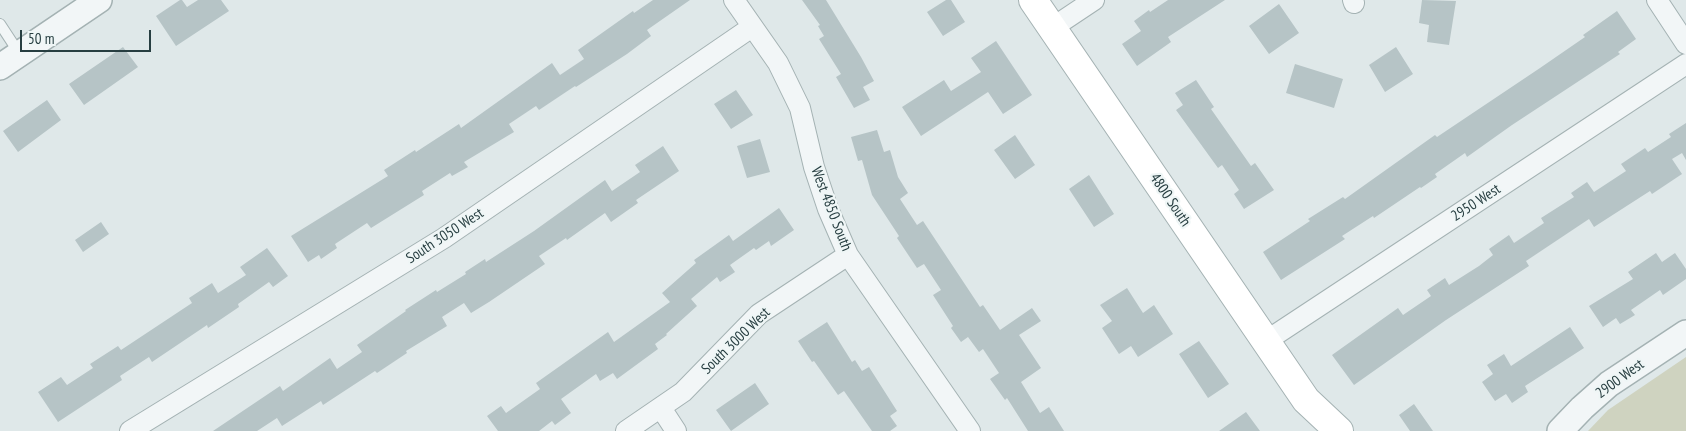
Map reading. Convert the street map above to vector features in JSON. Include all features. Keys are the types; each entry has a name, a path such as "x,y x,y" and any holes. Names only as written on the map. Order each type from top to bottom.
{"main road":[{"name":"4800 South","path":"1034,0 1306,400 1339,431"},
{"name":"4800 South","path":"1306,400 1316,431"}],"street":[{"path":"10,61 99,0"},
{"name":"West 4850 South","path":"734,0 778,63 800,108 814,167 828,209 848,255 970,431"},
{"path":"1052,28 1094,0"},
{"path":"1657,0 1686,44"},
{"name":"South 3050 West","path":"130,431 444,238 752,27"},
{"name":"2950 West","path":"1266,341 1686,64"},
{"name":"South 3000 West","path":"626,431 683,392 759,314 848,255"},
{"name":"2900 West","path":"1560,431 1609,384 1686,333"},
{"path":"661,408 676,431"}],"lane":[{"path":"0,24 10,61"}],"green space":[{"path":"1686,357 1686,431 1588,431 1608,410"}],"building":[{"path":"180,0 187,7 198,0 221,0 229,11 176,46 156,16"},
{"path":"653,0 690,0 647,30 651,36 627,54 539,110 536,106 509,124 514,132 464,162 468,167 452,176 450,173 422,191 424,195 371,228 367,223 335,244 337,248 321,259 319,255 308,262 291,236 388,176 384,170 415,150 416,152 459,124 461,128 552,63 560,75 584,59 578,50 633,11 634,13"},
{"path":"802,0 826,0 874,81 863,87 870,100 854,108 836,77 841,74 819,39 824,36 818,26 820,25"},
{"path":"946,0 951,0 965,22 943,36 927,12"},
{"path":"1168,0 1225,0 1168,37 1171,42 1137,66 1122,44 1141,31 1134,21"},
{"path":"1422,0 1456,1 1449,45 1427,42 1429,25 1419,23"},
{"path":"1279,4 1299,33 1269,54 1249,26"},
{"path":"1617,11 1636,39 1618,52 1620,54 1467,157 1465,153 1435,174 1437,177 1374,218 1373,216 1342,236 1345,239 1281,280 1263,252 1310,221 1308,219 1343,197 1345,199 1435,135 1437,137 1540,68 1585,37 1583,35"},
{"path":"996,41 1032,95 1003,114 988,92 921,136 902,107 944,80 951,91 981,72 971,58"},
{"path":"123,47 138,67 84,105 69,84"},
{"path":"1396,47 1413,74 1385,92 1369,65"},
{"path":"1295,64 1343,79 1334,108 1286,93"},
{"path":"1196,80 1214,107 1211,109 1251,166 1255,163 1274,190 1244,209 1234,194 1239,190 1222,165 1218,168 1176,110 1183,105 1175,93"},
{"path":"736,90 753,115 731,129 714,104"},
{"path":"47,100 61,120 18,152 3,131"},
{"path":"1686,123 1686,160 1682,153 1672,159 1682,174 1652,194 1650,191 1594,227 1589,219 1526,261 1529,266 1446,320 1354,385 1332,355 1398,308 1403,315 1431,296 1427,290 1445,278 1449,285 1479,266 1493,255 1489,249 1509,235 1514,243 1544,223 1541,218 1574,197 1571,193 1587,182 1594,192 1626,171 1621,164 1645,148 1648,152 1671,137 1669,134"},
{"path":"877,130 884,152 890,150 898,177 908,193 900,199 917,225 923,221 980,307 983,305 1000,330 1032,308 1041,321 1019,335 1041,368 1021,382 1040,413 1049,407 1064,431 1028,431 1007,398 1005,400 990,379 999,373 983,349 979,352 968,337 961,342 951,328 953,326 933,295 941,290 924,264 917,268 897,238 899,236 872,195 862,160 858,161 851,137"},
{"path":"1015,135 1035,165 1015,179 994,150"},
{"path":"760,139 770,172 747,178 737,146"},
{"path":"663,146 679,171 636,200 638,203 611,222 605,213 567,240 566,238 539,256 545,264 489,302 471,313 464,303 442,317 447,326 406,351 407,353 377,373 375,371 323,405 321,401 282,426 277,418 257,431 213,431 280,386 283,391 330,358 337,369 362,352 357,345 405,310 466,274 465,272 485,259 486,262 534,231 605,180 612,191 640,172 635,165"},
{"path":"1089,175 1114,214 1094,227 1069,189"},
{"path":"779,208 794,230 771,246 769,241 756,250 754,248 730,265 735,272 720,282 717,277 691,299 697,306 655,344 658,349 617,379 613,373 600,381 596,374 561,399 571,413 555,425 552,421 539,431 498,431 487,416 501,406 506,413 540,389 536,383 608,332 614,342 670,302 662,293 696,263 694,260 729,235 733,241"},
{"path":"101,222 109,234 83,252 75,240"},
{"path":"267,248 288,276 273,287 269,282 238,304 239,307 208,328 207,325 152,362 149,357 120,376 122,380 58,422 38,392 61,377 67,385 93,368 90,364 118,346 121,350 192,303 189,298 212,283 218,293 246,275 240,267"},
{"path":"1656,253 1662,262 1675,253 1686,269 1686,279 1663,295 1660,290 1631,310 1635,315 1620,324 1616,318 1603,327 1589,306 1633,279 1628,272"},
{"path":"1127,288 1143,313 1154,305 1173,334 1138,357 1131,346 1119,354 1102,328 1112,321 1100,305"},
{"path":"827,322 852,362 855,360 862,371 869,367 897,411 890,416 897,426 890,431 872,431 844,391 838,395 798,341"},
{"path":"1570,327 1584,348 1525,386 1528,392 1512,403 1506,394 1495,401 1482,382 1493,374 1487,365 1504,354 1511,366"},
{"path":"1199,341 1229,384 1208,398 1179,354"},
{"path":"755,383 769,404 731,431 716,410"},
{"path":"1414,404 1433,431 1410,431 1399,415"},
{"path":"1246,412 1260,431 1219,431"}]}
